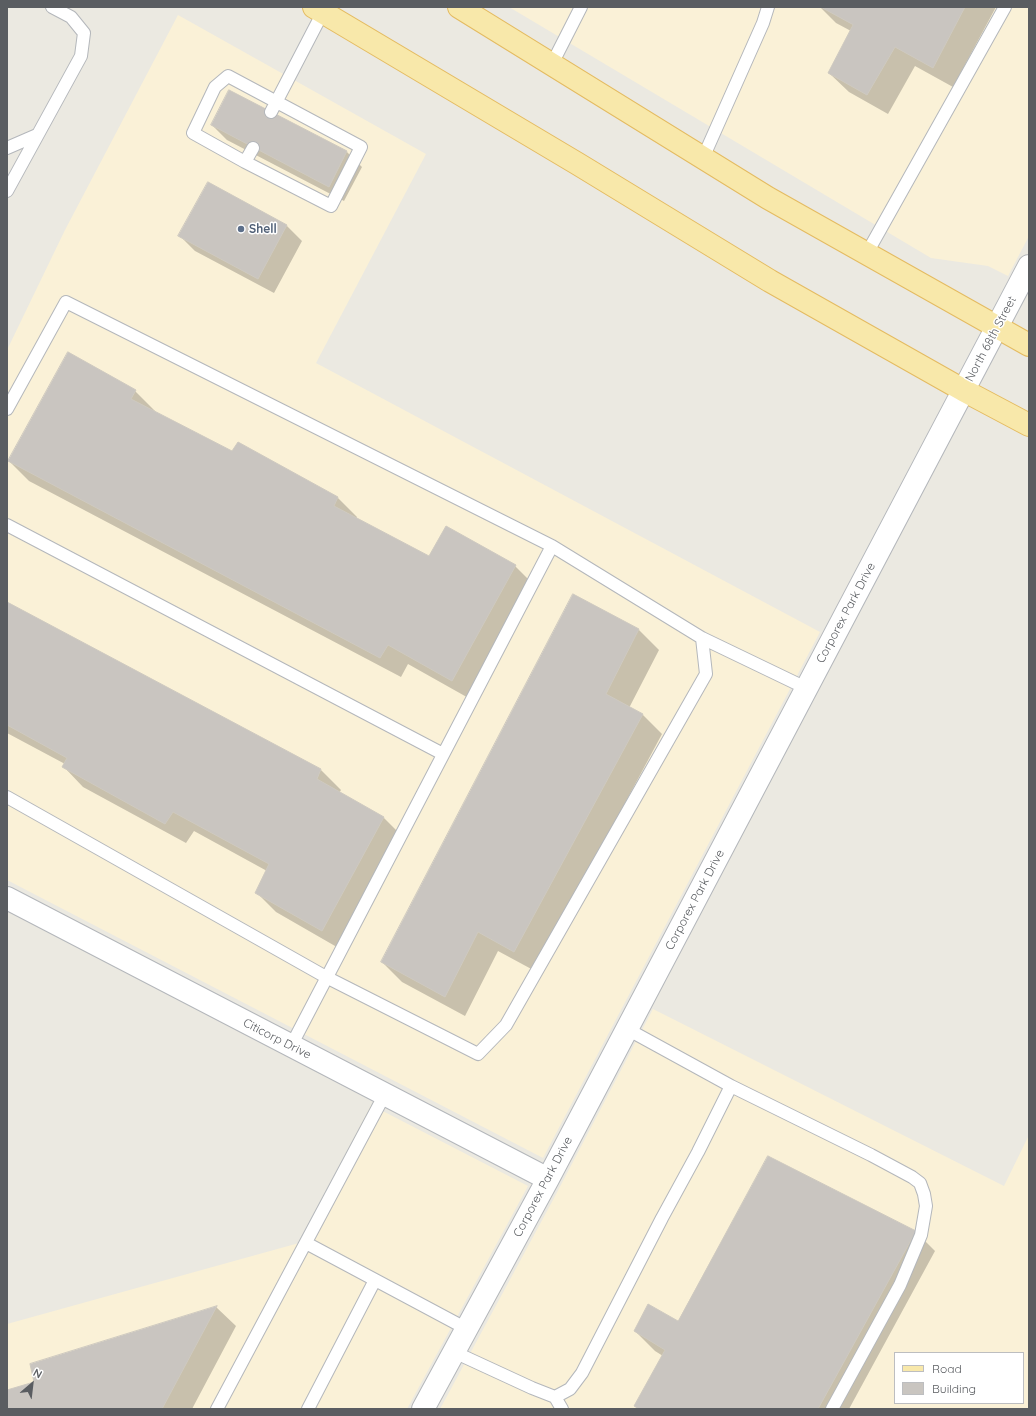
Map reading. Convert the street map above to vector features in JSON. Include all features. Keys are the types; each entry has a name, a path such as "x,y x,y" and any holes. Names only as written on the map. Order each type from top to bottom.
{"main road":[{"path":"459,7 768,198 867,253 996,328 1029,345"},
{"path":"319,10 578,164 770,281 963,390 1029,425"}],"street":[{"name":"North 68th Street","path":"963,390 1029,266"},
{"name":"Corporex Park Drive","path":"423,1409 548,1179 963,390"},
{"name":"Citicorp Drive","path":"7,898 548,1179"}],"lane":[{"path":"7,191 81,56 84,33 71,17 52,7"},
{"path":"552,64 581,7"},
{"path":"703,158 763,23 768,7"},
{"path":"867,253 1005,7"},
{"path":"274,107 319,10"},
{"path":"228,76 274,107 361,147 331,206 245,162 193,133 216,87 228,76"},
{"path":"7,148 37,135"},
{"path":"245,162 253,148"},
{"path":"7,409 66,302 552,546 702,638 806,688"},
{"path":"7,525 443,754"},
{"path":"291,1046 552,546"},
{"path":"7,797 326,977 478,1054 506,1025 706,674 702,638"},
{"path":"627,1029 731,1086 871,1154 920,1183 926,1206 921,1236 900,1285 832,1409"},
{"path":"555,1398 570,1389 582,1373 731,1086"},
{"path":"217,1409 385,1094"},
{"path":"306,1243 466,1329"},
{"path":"308,1409 375,1280"},
{"path":"454,1352 555,1398 562,1409"}],"shaded area":[{"path":"509,7 1029,7 1029,236 1008,276 988,266 931,258"},
{"path":"178,15 426,154 316,363 820,632 543,1158 7,880 7,350 65,230"},
{"path":"653,1009 1004,1186 1029,1135 1029,1409 440,1409 553,1200"},
{"path":"371,1105 528,1186 407,1409 7,1409 7,1324 299,1243"}],"building":[{"path":"821,7 965,7 933,68 895,47 867,95 828,73 853,25"},
{"path":"229,90 347,151 329,187 211,125"},
{"path":"208,182 287,225 258,279 178,236"},
{"path":"68,352 136,390 131,399 232,451 238,442 338,497 334,506 429,556 446,526 516,565 452,681 388,645 380,658 8,461"},
{"path":"573,594 639,629 606,694 643,714 514,952 478,932 445,997 381,962"},
{"path":"7,602 321,769 317,779 384,817 322,931 255,893 269,864 173,812 165,824 62,767 67,758 7,725"},
{"path":"768,1156 916,1231 818,1409 639,1409 634,1406 665,1350 634,1331 648,1304 678,1321"},
{"path":"217,1306 162,1409 7,1409 7,1390 34,1382 30,1364"}],"place":[{"name":"Shell","path":"241,229"}]}
